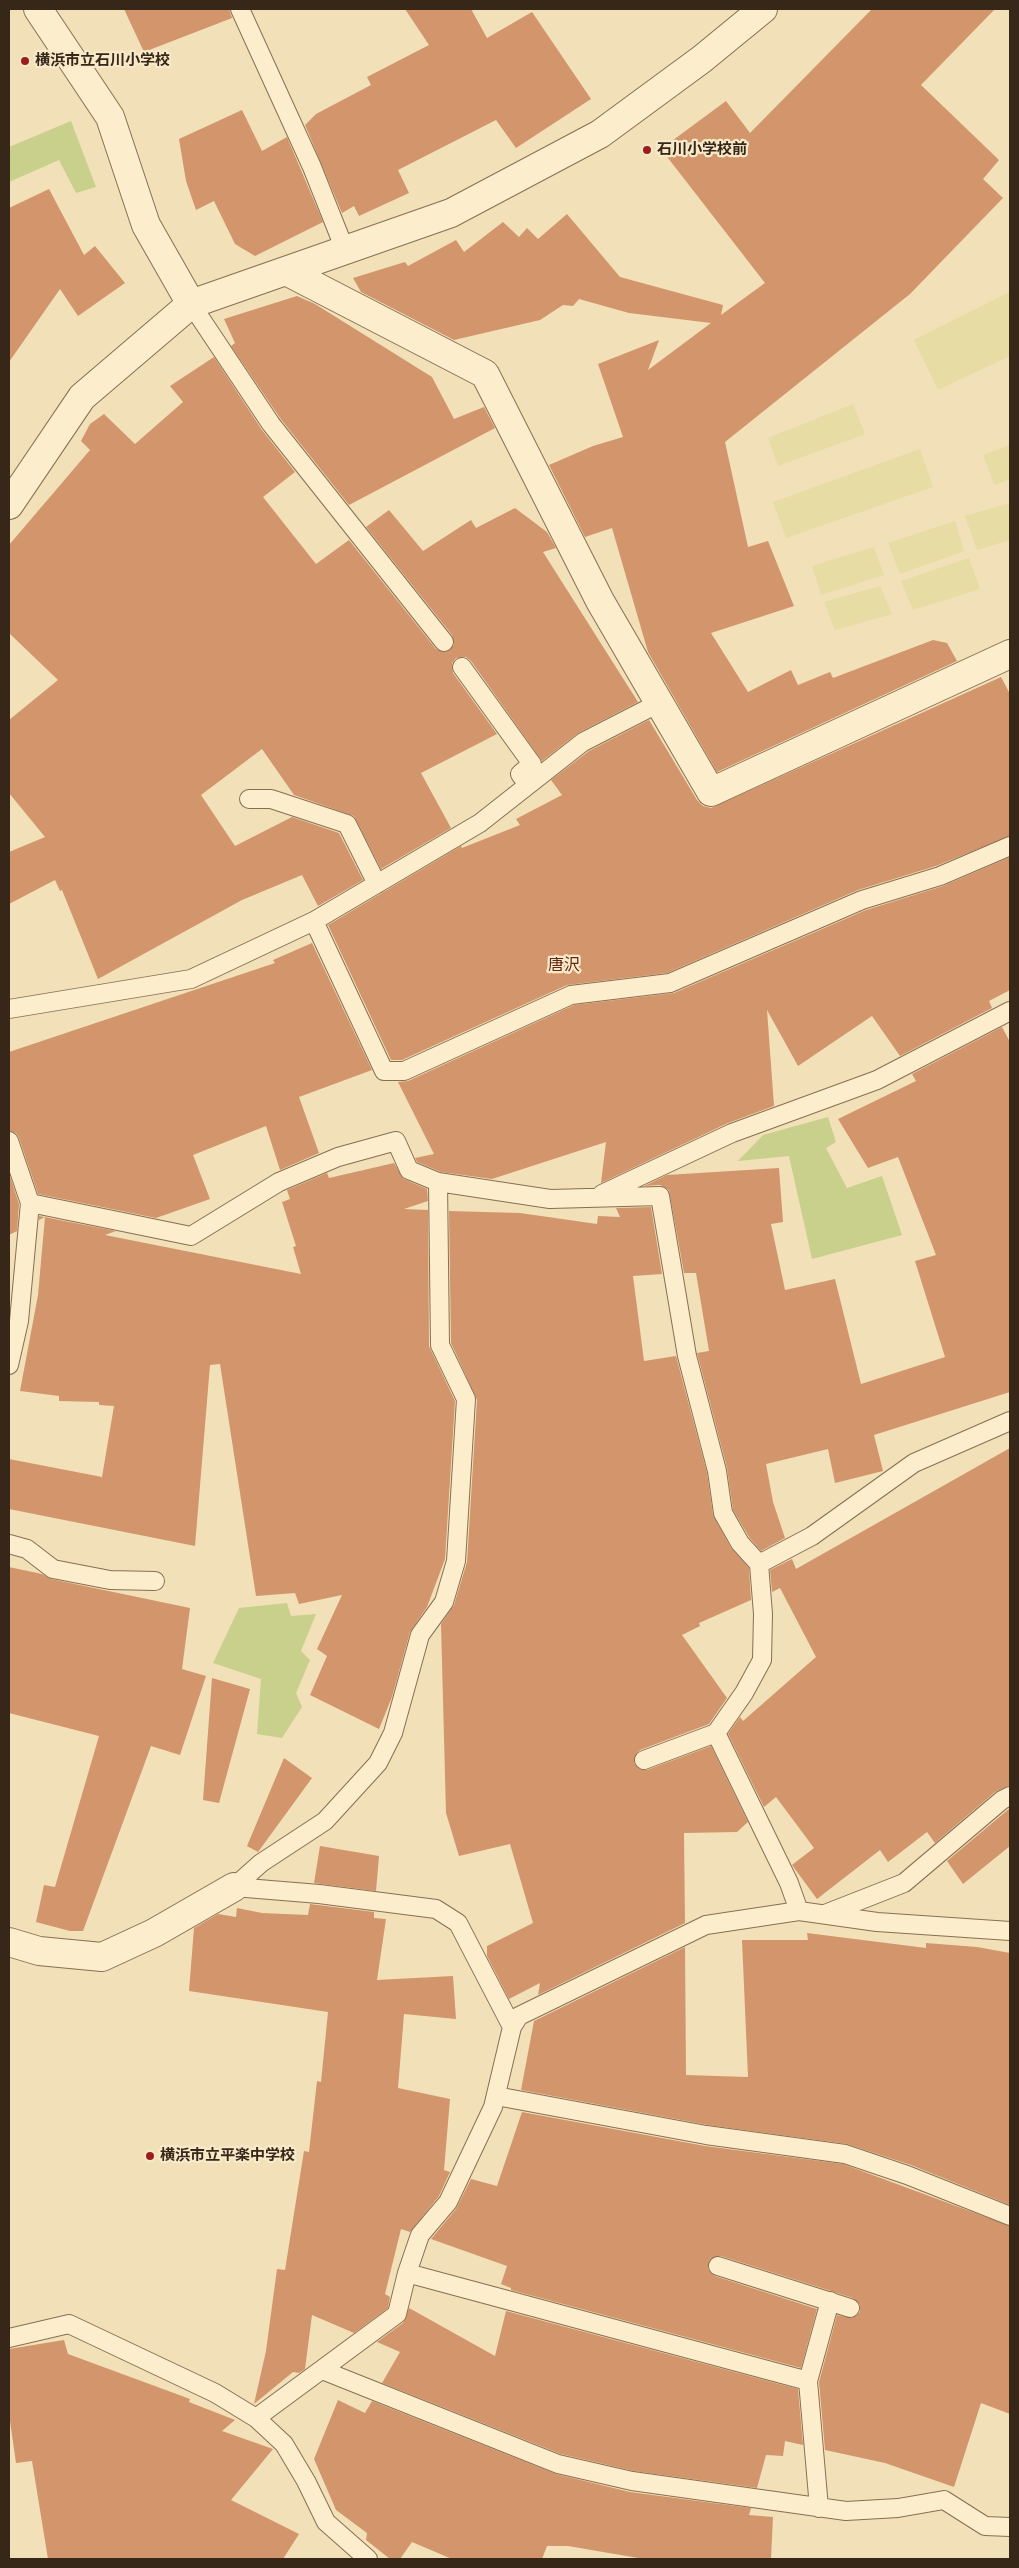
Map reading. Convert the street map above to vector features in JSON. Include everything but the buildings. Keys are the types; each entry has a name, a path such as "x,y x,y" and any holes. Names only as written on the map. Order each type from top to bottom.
{"street":[{"path":"38,9 110,117 146,225 191,304"},
{"path":"9,505 82,397 191,304 450,213 600,134 702,59 763,9"},
{"path":"286,271 485,374 600,601 711,792 1010,654"},
{"path":"9,1942 39,1951 102,1957 154,1933 234,1887"}],"lane":[{"path":"240,9 312,167 345,250"},
{"path":"191,304 271,424 444,642"},
{"path":"462,667 532,764 520,774 528,785"},
{"path":"9,1009 191,979 314,921 377,884 480,823 583,742 659,703"},
{"path":"249,799 271,799 347,824 377,884"},
{"path":"314,921 384,1071 404,1071 571,995 670,983 862,900 940,876 1010,846"},
{"path":"595,1197 732,1133 877,1080 1010,1011"},
{"path":"9,1141 12,1162 30,1203 19,1321 9,1365"},
{"path":"30,1203 192,1236 278,1182 338,1157 396,1142 409,1170 438,1182 550,1199 660,1196 687,1356 718,1471 723,1512 740,1543 759,1564 763,1614 762,1660 744,1693 716,1732 644,1760"},
{"path":"234,1887 261,1863 325,1821 378,1763 393,1733 420,1635 444,1602 456,1561 466,1398 440,1345 438,1182"},
{"path":"759,1564 812,1536 914,1462 1010,1421"},
{"path":"9,1544 27,1549 53,1569 110,1580 155,1582"},
{"path":"716,1732 788,1883 799,1911"},
{"path":"825,1914 904,1883 1002,1800 1010,1796"},
{"path":"234,1887 319,1894 436,1909 458,1922 512,2028"},
{"path":"256,2418 397,2314 407,2273 420,2235 448,2202 493,2108 512,2028 519,2016 706,1925 799,1911 877,1922 1010,1931"},
{"path":"496,2096 706,2135 845,2154 1010,2216"},
{"path":"718,2266 850,2308"},
{"path":"407,2273 808,2381"},
{"path":"819,2508 808,2381 830,2301"},
{"path":"9,2338 70,2324 216,2393 256,2418 284,2444 306,2481 326,2522 368,2559"},
{"path":"322,2370 558,2464 632,2481 846,2511 898,2508 944,2500 985,2526 1010,2527"}],"shaded area":[{"path":"1009,292 1010,356 938,390 914,340"},
{"path":"853,404 865,434 778,466 768,438"},
{"path":"1010,445 1010,479 995,485 983,455"},
{"path":"920,449 933,487 786,538 773,502"},
{"path":"1010,503 1010,540 977,550 965,516"},
{"path":"955,521 964,551 900,574 888,543"},
{"path":"874,547 884,575 821,595 812,566"},
{"path":"969,558 980,589 913,610 901,581"},
{"path":"880,586 892,614 835,630 824,602"}],"green space":[{"path":"71,121 96,187 76,193 59,160 9,182 9,147"},
{"path":"828,1117 836,1142 826,1148 847,1188 882,1176 902,1235 812,1259 789,1156 738,1161 763,1135"},
{"path":"287,1603 291,1616 316,1614 301,1651 310,1660 296,1693 302,1707 282,1738 257,1734 261,1679 213,1663 239,1608"}],"place":[{"name":"横浜市立石川小学校","path":"25,61"},
{"name":"石川小学校前","path":"647,150"},
{"name":"横浜市立平楽中学校","path":"150,2156"}],"district":[{"name":"唐沢","path":"564,965"}]}
